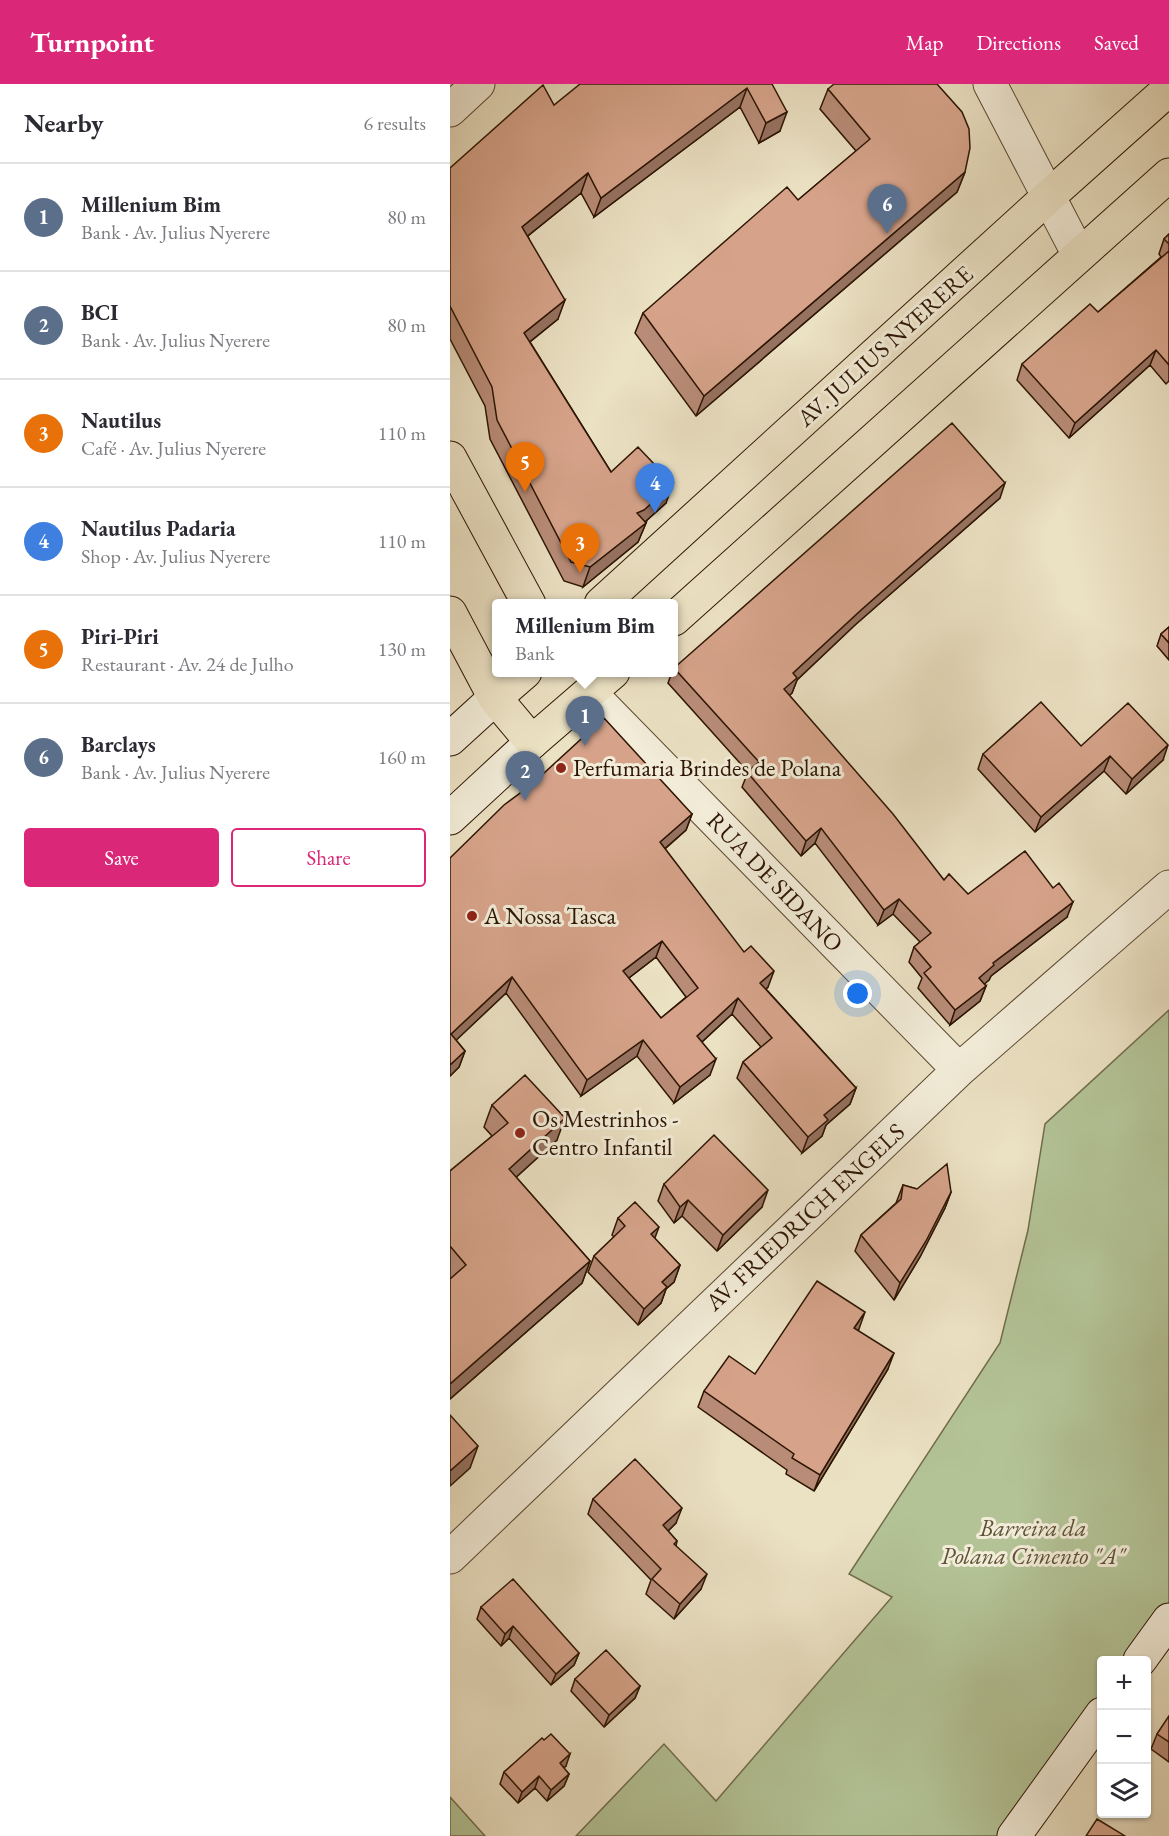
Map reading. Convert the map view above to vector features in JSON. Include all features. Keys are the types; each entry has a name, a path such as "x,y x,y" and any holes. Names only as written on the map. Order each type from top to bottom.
{"main road":[{"name":"AV. JULIUS NYERERE","path":"606,599 1169,89"},
{"path":"678,615 1169,174"},
{"path":"450,458 527,599"},
{"path":"450,613 495,698 532,742 592,679"},
{"path":"495,698 519,677"}],"street":[{"path":"450,110 478,84"},
{"path":"990,84 1080,255"},
{"name":"RUA DE SIDANO","path":"592,679 959,1070"},
{"path":"450,739 495,698"},
{"path":"450,818 532,742"},
{"name":"AV. FRIEDRICH ENGELS","path":"450,1557 959,1070 1169,887"},
{"path":"1143,1656 1169,1620"},
{"path":"1014,1836 1097,1720"}],"green space":[{"name":"Barreira da Polana Cimento \"A\"","path":"1169,1010 1169,1616 1139,1656 1097,1656 1097,1714 1009,1836 576,1836 664,1744 716,1801 892,1597 849,1574 1000,1343 1028,1230 1045,1124"},
{"path":"450,1797 485,1836 450,1836"}],"building":[{"path":"580,84 772,84 787,112 766,123 747,88 601,198 588,173 522,227 565,300 524,333 611,472 638,447 673,484 644,510 637,513 646,523 590,567 571,562 497,420 492,387 450,306 450,168 543,85 554,105"},
{"path":"834,84 937,84 962,112 969,129 970,148 965,172 704,396 643,313 787,187 798,200 870,139 828,89"},
{"path":"1169,234 1169,244 1164,239"},
{"path":"1169,251 1169,365 1156,350 1075,423 1022,364 1090,304 1098,312"},
{"path":"952,423 1005,483 793,673 797,678 784,689 893,814 944,880 949,874 968,894 1025,851 1053,888 1059,883 1073,902 993,963 994,965 979,978 986,986 955,1010 924,973 931,967 914,947 931,933 899,899 884,910 821,828 806,841 747,772 759,762 678,672 678,664"},
{"path":"1169,627 1169,643 1161,634"},
{"path":"1041,702 1081,746 1128,703 1168,745 1132,779 1110,756 1041,817 983,754"},
{"path":"604,718 692,814 660,842 744,952 751,946 774,971 760,983 856,1088 824,1115 828,1120 808,1137 743,1062 772,1038 738,998 697,1036 716,1059 680,1087 643,1040 587,1080 512,977 451,1034 465,1051 450,1065 450,858 504,805 531,785","holes":["662,941 698,988 661,1018 623,971"]},
{"path":"525,1075 565,1118 509,1169 590,1261 450,1384 450,1279 466,1265 450,1246 450,1171 508,1123 492,1105"},
{"path":"714,1135 768,1190 723,1235 688,1200 680,1207 664,1184"},
{"path":"947,1164 951,1192 926,1241 900,1283 861,1235 901,1199 903,1185 917,1189"},
{"path":"635,1202 659,1227 651,1234 680,1265 662,1282 667,1287 644,1309 594,1256 625,1226 618,1218"},
{"path":"817,1281 865,1312 854,1328 894,1353 820,1475 792,1458 794,1454 704,1391 729,1356 755,1374"},
{"path":"450,1415 478,1446 450,1471"},
{"path":"635,1459 682,1508 663,1525 677,1541 674,1544 707,1574 680,1604 652,1579 661,1569 593,1499"},
{"path":"513,1579 579,1653 556,1674 513,1626 505,1634 481,1607"},
{"path":"606,1650 640,1686 609,1715 575,1679"},
{"path":"1169,1716 1169,1742 1157,1734"},
{"path":"551,1734 570,1754 560,1763 569,1774 551,1790 539,1776 522,1792 504,1772 542,1738 544,1740"},
{"path":"1097,1819 1125,1836 1086,1836"}],"place":[{"name":"Barclays","path":"887,234"},
{"name":"Piri-Piri","path":"525,492"},
{"name":"Nautilus Padaria","path":"655,513"},
{"name":"Nautilus","path":"580,573"},
{"name":"Millenium Bim","path":"585,746"},
{"name":"Perfumaria Brindes de Polana","path":"561,768"},
{"name":"BCI","path":"525,801"},
{"name":"A Nossa Tasca","path":"472,916"},
{"name":"Os Mestrinhos - Centro Infantil","path":"520,1133"}]}
